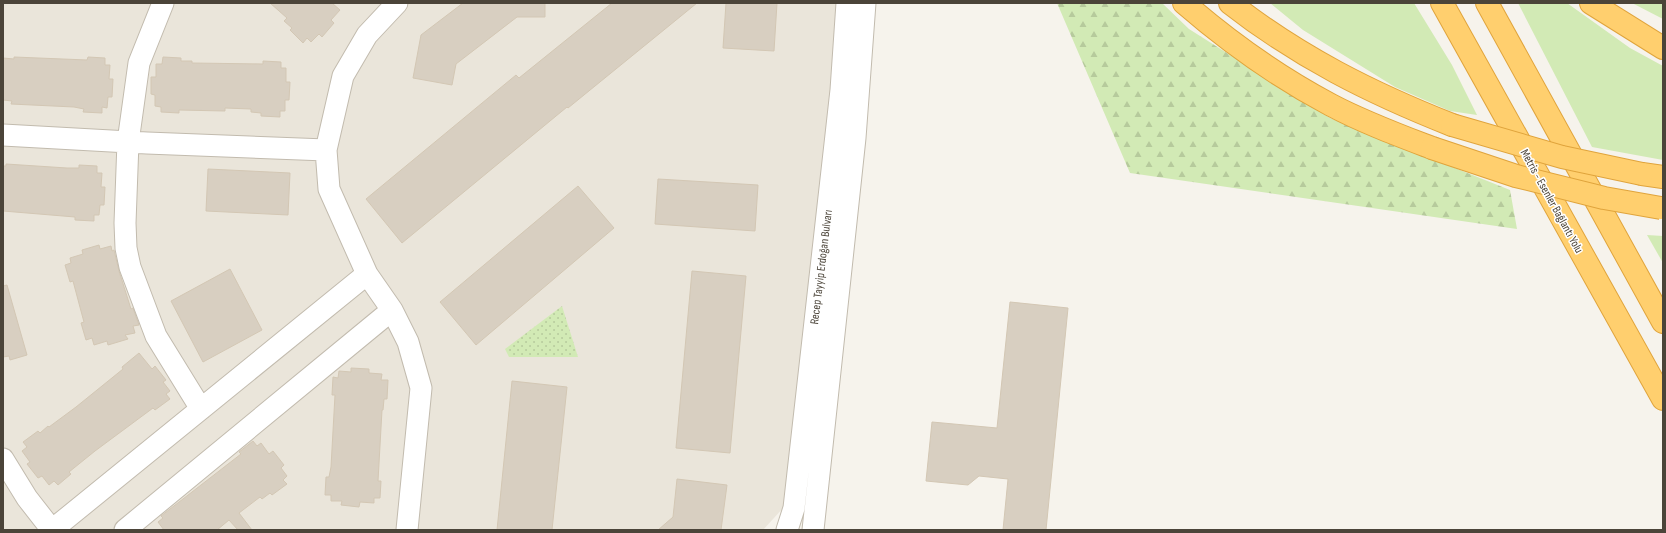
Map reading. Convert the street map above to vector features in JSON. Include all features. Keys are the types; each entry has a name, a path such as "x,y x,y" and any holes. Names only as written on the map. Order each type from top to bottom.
{"highway":[{"path":"1184,3 1215,29 1276,74 1331,105 1378,127 1432,148 1516,176 1604,198 1662,208"},
{"path":"1230,3 1261,28 1327,68 1380,95 1452,125 1562,157 1653,176"},
{"name":"Metris - Esenler Bağlantı Yolu","path":"1442,3 1663,399"},
{"path":"1487,3 1663,322"},
{"path":"1591,3 1663,48"}],"street":[{"path":"163,3 139,63 128,142 125,223 126,248 130,267 156,336 201,409"},
{"path":"397,3 367,35 343,76 326,150 329,189 367,274 392,310 408,342 421,388 407,530"},
{"name":"Recep Tayyip Erdoğan Bulvarı","path":"787,530 790,525 795,500 841,90 847,3"},
{"name":"Recep Tayyip Erdoğan Bulvarı","path":"814,530 855,138 865,3"},
{"path":"3,135 326,150"},
{"path":"3,459 27,498 52,530 367,274"},
{"path":"125,530 392,310"}],"shaded area":[{"path":"3,3 864,3 784,507 763,530 3,530"}],"green space":[{"path":"1057,3 1162,3 1189,29 1330,118 1510,190 1517,229 1130,173"},
{"path":"1270,3 1414,3 1452,65 1477,115 1450,111 1395,87 1303,30"},
{"path":"1518,3 1567,3 1630,48 1663,66 1663,160 1592,147"},
{"path":"1632,3 1663,3 1663,19"},
{"path":"1647,235 1663,236 1663,263"},
{"path":"562,306 578,357 509,357 505,349"}],"building":[{"path":"270,3 332,3 340,10 331,20 334,23 322,37 319,34 311,42 307,38 303,43 290,30 292,28 284,21 287,18"},
{"path":"463,3 545,3 545,17 517,17 456,64 452,85 413,78 421,35"},
{"path":"612,3 697,3 568,108 567,107 402,243 366,199 516,75 519,78"},
{"path":"726,3 777,3 774,51 723,48"},
{"path":"14,57 87,60 88,57 105,58 105,65 110,65 109,79 113,79 112,97 108,97 107,108 102,107 102,113 83,112 84,109 74,107 11,104 12,101 3,100 3,58 14,59"},
{"path":"163,57 181,58 181,61 192,61 192,63 263,64 263,61 281,62 281,68 286,68 286,82 290,82 289,100 285,100 285,111 280,111 280,117 261,116 261,113 251,112 251,109 225,108 225,111 179,110 179,113 161,112 161,107 155,106 155,95 151,94 151,77 156,77 156,64 162,64"},
{"path":"6,164 67,168 79,168 79,165 97,166 97,173 102,173 101,187 105,187 104,205 100,205 99,215 94,215 94,221 75,220 75,217 3,211 3,166 6,166"},
{"path":"208,169 290,173 288,215 206,211"},
{"path":"658,179 758,185 755,231 655,224"},
{"path":"578,186 614,228 476,345 440,302"},
{"path":"99,245 100,249 111,246 112,251 114,250 131,309 133,308 139,325 133,326 135,333 125,335 128,339 108,345 107,341 94,345 92,338 86,340 81,323 84,322 73,281 70,282 65,265 71,263 70,258 83,254 82,250"},
{"path":"230,269 262,330 203,362 171,301"},
{"path":"692,271 746,276 730,453 676,448"},
{"path":"7,285 27,355 10,360 9,356 3,357 3,286"},
{"path":"1010,302 1068,308 1046,530 1003,530 1008,479 979,476 968,485 926,481 932,422 997,428"},
{"path":"139,353 152,369 155,366 166,380 163,382 170,391 166,394 170,399 155,410 153,408 95,451 69,472 71,474 58,485 54,481 49,485 42,476 38,478 27,464 30,462 22,451 27,447 23,442 38,431 40,433 76,407 123,369 122,367"},
{"path":"351,368 369,369 369,373 382,374 381,380 388,380 387,399 384,399 382,410 378,481 381,481 380,498 374,498 374,503 360,502 359,507 341,505 342,501 331,501 331,495 325,495 326,477 329,477 331,467 335,395 332,395 333,377 338,378 339,371 351,372"},
{"path":"512,381 567,387 552,530 497,530"},
{"path":"253,441 257,446 261,443 269,454 273,451 284,465 281,468 287,476 283,480 287,484 272,495 270,493 262,499 260,497 239,513 252,530 238,530 229,520 217,530 164,530 158,522 163,518 161,516 241,454 239,452"},
{"path":"677,479 727,485 721,530 658,530 673,517"}]}
